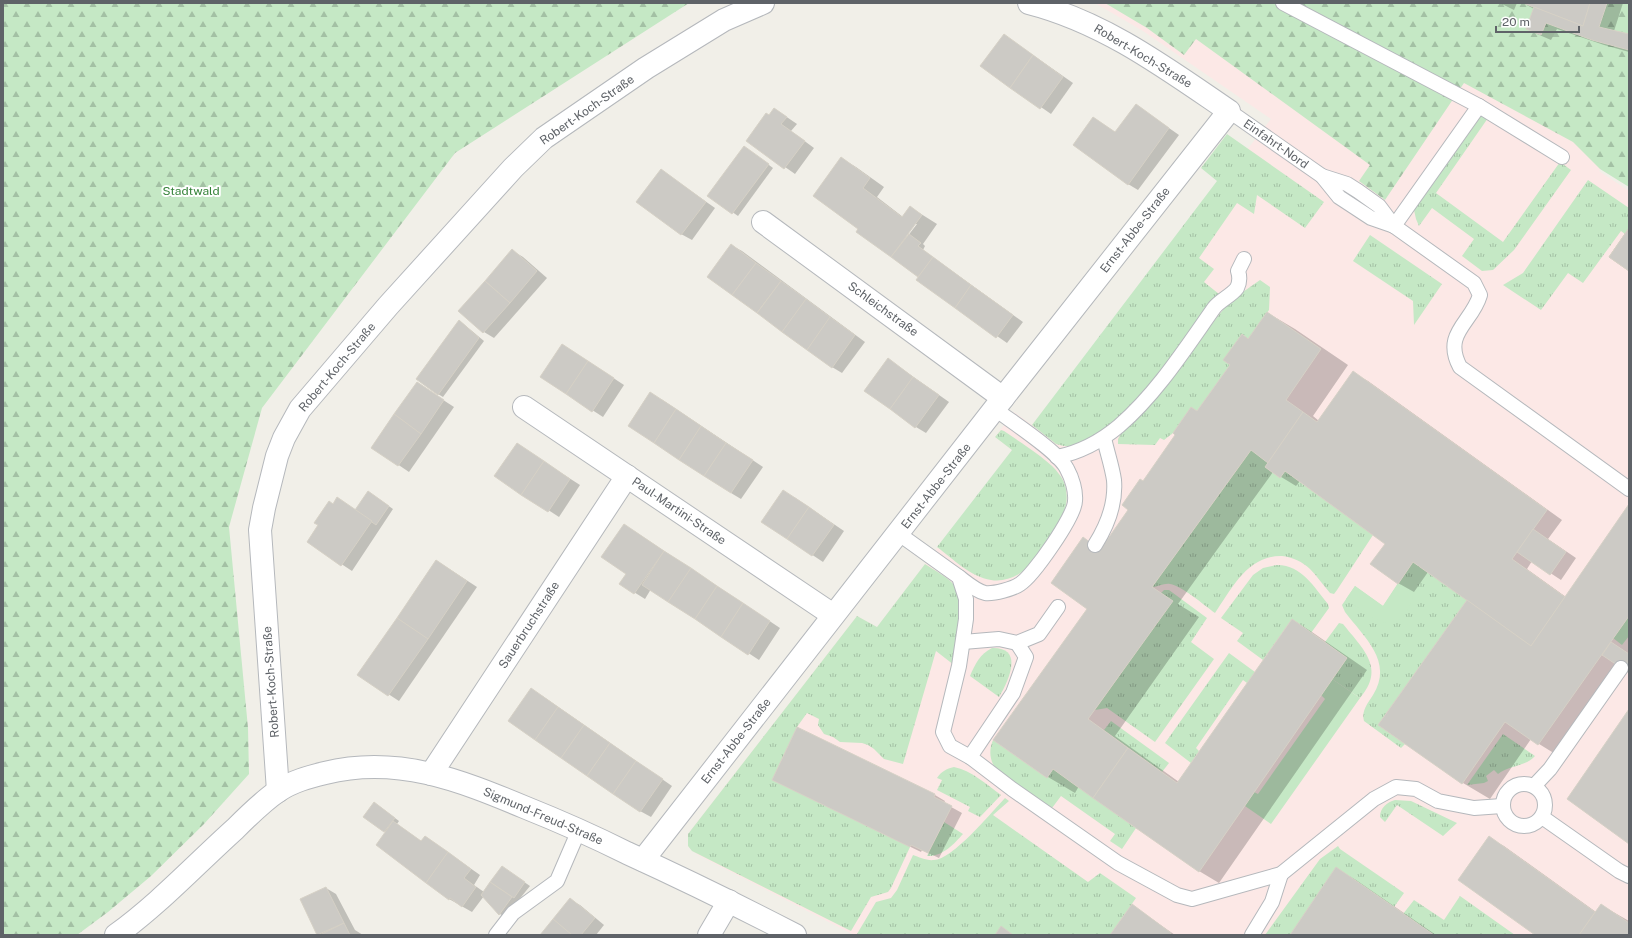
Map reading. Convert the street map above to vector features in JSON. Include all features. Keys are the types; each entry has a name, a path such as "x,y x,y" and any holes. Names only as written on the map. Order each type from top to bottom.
{"street":[{"name":"Robert-Koch-Straße","path":"278,791 260,530 277,456 284,438 300,409 388,306 513,168 544,138 646,68 724,20 763,3"},
{"name":"Robert-Koch-Straße","path":"1029,3 1055,10 1085,22 1118,38 1229,111"},
{"name":"Ernst-Abbe-Straße","path":"643,860 833,615 899,534 1229,111"},
{"name":"Schleichstraße","path":"763,222 999,404"},
{"name":"Paul-Martini-Straße","path":"524,407 833,615"},
{"name":"Sauerbruchstraße","path":"432,774 627,476"},
{"name":"Sigmund-Freud-Straße","path":"278,791 302,778 353,767 404,769 432,774 474,786 580,830 729,901 795,935"},
{"path":"116,935 174,887 223,840 278,791"},
{"path":"709,935 729,901"}],"lane":[{"path":"1283,3 1479,106 1562,157"},
{"path":"1394,226 1479,106"},
{"name":"Einfahrt-Nord","path":"1229,111 1322,176 1339,197 1371,218 1394,226 1474,283 1480,295 1478,302 1454,341 1455,358 1460,367 1629,489"},
{"path":"1057,457 1085,449 1104,438 1135,410 1162,379 1216,306 1238,287 1240,276 1238,271 1244,259"},
{"path":"899,534 972,587 985,593 1003,591 1020,584 1031,575 1071,516 1075,502 1074,486 1067,468 1057,457 999,404"},
{"path":"1095,545 1105,530 1113,498 1114,481 1104,438"},
{"path":"959,577 966,599 966,618 959,666 943,732 950,746 970,757 1012,789 1118,863 1177,895 1192,899 1282,874 1374,799 1396,787 1416,789 1438,801 1474,808 1502,806"},
{"path":"963,642 999,639 1017,643 1039,634 1058,607"},
{"path":"970,757 1013,693 1026,657 1017,643"},
{"path":"1534,786 1550,769 1621,668"},
{"path":"1522,783 1534,786 1544,796 1545,810 1542,817 1531,825 1518,826 1507,818 1502,806 1506,793 1515,785 1522,783"},
{"path":"1542,817 1619,871 1629,876"},
{"path":"496,935 513,913 557,881 580,830"},
{"path":"1252,935 1272,902 1282,874"}],"shaded area":[{"path":"1095,3 1629,3 1629,132 1599,171 1629,191 1629,935 854,935 698,855 688,846 688,834 857,616 877,627 1012,450 995,437 1014,412 1032,425 1271,119 1143,31"}],"green space":[{"name":"Stadtwald","path":"3,3 689,3 455,153 262,408 229,527 248,728 249,774 204,824 151,876 108,912 77,935 3,935"},
{"path":"1105,3 1629,3 1629,187 1600,169 1573,142 1464,83 1385,200 1359,181 1370,165 1196,39 1184,55 1147,28"},
{"path":"1481,116 1488,118 1436,193 1503,242 1560,162 1571,170 1514,250 1493,270 1482,271 1462,256 1474,239 1432,208 1419,226 1414,210"},
{"path":"1227,134 1324,202 1305,228 1257,195 1254,214 1237,203 1199,258 1214,269 1204,282 1219,294 1143,394 1121,415 1102,430 1082,442 1072,446 1056,444 1032,425 1217,181 1201,168"},
{"path":"1588,180 1629,208 1629,228 1625,234 1621,231 1583,283 1568,273 1541,310 1503,285 1523,273"},
{"path":"1370,235 1442,284 1414,325 1413,301 1353,261"},
{"path":"1260,280 1270,287 1269,310 1248,339 1242,334 1224,360 1230,365 1197,411 1191,407 1173,433 1164,440 1160,438 1155,445 1118,444 1118,439 1122,432 1161,391 1230,301"},
{"path":"1001,430 1034,451 1055,469 1063,481 1067,497 1064,512 1060,520 1048,540 1028,566 1023,571 1012,577 1004,580 991,580 969,571 937,547 1012,450 995,437"},
{"path":"1251,450 1268,463 1265,467 1280,478 1285,471 1373,535 1337,590 1334,594 1330,593 1307,566 1290,557 1282,556 1270,557 1250,567 1235,584 1215,613 1175,585 1168,584 1152,587"},
{"path":"1413,562 1467,600 1378,725 1405,744 1401,748 1364,721 1364,710 1379,683 1380,672 1378,661 1374,650 1345,612 1342,605 1355,586 1383,606"},
{"path":"925,564 945,577 955,586 958,593 960,613 958,636 954,665 936,651 903,764 884,759 868,745 862,743 840,742 833,737 824,734 818,725 819,719 807,713 797,727 772,780 910,847 891,888 888,892 871,897 851,931 692,851 688,846 688,834 857,616 877,627"},
{"path":"1276,565 1293,568 1300,572 1328,604 1329,608 1311,633 1292,619 1263,660 1237,641 1243,633 1221,618 1253,575 1263,568"},
{"path":"1398,583 1413,592 1413,595 1407,610 1401,619 1393,623 1375,619 1346,599 1355,586 1383,606"},
{"path":"1164,590 1169,590 1207,618 1191,642 1214,659 1155,742 1107,708 1095,710 1172,601 1161,593"},
{"path":"1629,616 1629,636 1622,645 1613,638"},
{"path":"1339,623 1343,624 1358,642 1369,659 1371,677 1368,687 1360,698 1332,679 1347,658 1325,642"},
{"path":"992,648 1002,649 1008,653 1011,659 1009,675 999,697 970,676 978,660 984,653"},
{"path":"1229,653 1255,672 1247,683 1243,680 1196,748 1199,751 1191,763 1165,743"},
{"path":"1332,679 1360,698 1271,824 1245,806 1254,792 1258,794 1325,699 1321,695"},
{"path":"1111,721 1169,763 1162,772 1104,730"},
{"path":"1503,734 1535,756 1528,762 1498,774 1494,770 1486,776 1488,781 1484,783 1467,785"},
{"path":"993,740 1047,778 1053,769 1136,828 1122,849 1110,841 1115,834 1061,796 1052,808 999,773 992,761 990,753"},
{"path":"954,767 967,771 1001,795 980,817 968,811 970,807 937,790 942,780 937,778 944,771"},
{"path":"1005,798 1009,801 993,815 1088,882 1100,873 1136,898 1110,935 1013,935 1001,927 995,935 857,934 876,902 891,898 897,890 913,855 931,860 942,858 971,835"},
{"path":"1395,800 1411,801 1457,823 1443,836 1397,805 1385,822 1380,817 1381,811 1389,802"},
{"path":"944,822 963,834 952,846 943,852 932,856 927,856"},
{"path":"1338,846 1340,849 1404,893 1394,907 1336,868 1290,935 1265,935 1320,859"},
{"path":"1460,896 1515,935 1434,935 1403,914 1414,900 1444,920"}],"building":[{"path":"1523,3 1590,3 1583,26"},
{"path":"1590,3 1607,3 1599,27 1629,34 1629,50 1592,40 1546,23 1541,35 1526,29 1534,7 1583,26"},
{"path":"1004,34 1033,55 1010,88 980,66"},
{"path":"1033,55 1063,77 1040,109 1010,88"},
{"path":"1136,104 1169,128 1128,185 1073,145 1093,117 1115,132"},
{"path":"774,108 787,117 781,124 805,141 784,169 746,141 766,113 769,115"},
{"path":"744,146 769,164 732,214 707,196"},
{"path":"841,157 870,178 863,188 902,217 910,206 922,215 891,257 856,232 858,229 813,196"},
{"path":"661,169 706,202 681,235 636,202"},
{"path":"1629,228 1629,271 1609,257"},
{"path":"1629,228 1629,271 1609,257"},
{"path":"909,234 921,243 918,246 933,257 918,277 891,257"},
{"path":"731,244 756,263 732,295 707,277"},
{"path":"512,249 537,271 510,303 485,281"},
{"path":"933,257 971,285 955,308 916,280"},
{"path":"756,263 781,281 757,313 732,295"},
{"path":"485,281 510,303 483,333 458,311"},
{"path":"781,281 806,299 782,332 757,313"},
{"path":"971,285 1013,315 996,338 955,308"},
{"path":"806,299 830,317 807,350 782,332"},
{"path":"1267,312 1321,349 1286,400 1303,412 1268,463 1251,450 1152,587 1173,601 1088,719 1128,748 1093,798 1053,769 1047,778 993,740 1087,609 1051,583 1083,537 1100,550 1128,510 1122,505 1140,479 1143,481 1175,435 1173,433 1191,407 1197,411 1230,365 1223,360 1242,334 1248,339"},
{"path":"830,317 855,335 832,368 807,350"},
{"path":"459,320 479,338 438,395 416,379"},
{"path":"562,344 588,361 566,394 540,377"},
{"path":"888,358 913,377 890,409 864,391"},
{"path":"588,361 614,378 592,412 566,394"},
{"path":"1353,371 1547,510 1512,559 1565,597 1531,646 1413,562 1398,584 1370,564 1385,544 1285,471 1280,478 1265,467 1303,412 1317,422"},
{"path":"913,377 939,395 915,428 890,409"},
{"path":"417,382 444,400 421,434 394,414"},
{"path":"650,392 676,409 654,443 628,426"},
{"path":"676,409 701,426 679,460 654,443"},
{"path":"394,414 421,434 398,466 371,448"},
{"path":"701,426 726,443 704,476 679,460"},
{"path":"517,443 544,461 521,495 494,476"},
{"path":"726,443 753,460 731,493 704,476"},
{"path":"544,461 570,479 548,512 521,495"},
{"path":"783,490 809,507 787,539 761,522"},
{"path":"368,491 389,506 376,525 355,510"},
{"path":"337,497 372,521 341,566 307,542 318,525 314,523 329,501 333,504"},
{"path":"1629,504 1629,616 1538,745 1505,722 1462,784 1378,725 1467,600 1531,646"},
{"path":"809,507 834,525 812,556 787,539"},
{"path":"624,524 664,551 634,594 619,584 626,574 601,557"},
{"path":"1533,529 1566,552 1550,575 1517,552"},
{"path":"664,551 691,568 668,602 642,585"},
{"path":"436,560 467,581 428,639 397,618"},
{"path":"691,568 717,586 695,619 668,602"},
{"path":"717,586 743,603 721,637 695,619"},
{"path":"743,603 770,621 748,655 721,637"},
{"path":"397,618 428,639 388,696 357,675"},
{"path":"1292,619 1347,658 1199,872 1093,798 1128,748 1177,783"},
{"path":"1611,642 1629,654 1629,673 1602,655"},
{"path":"531,688 558,707 535,740 508,721"},
{"path":"558,707 584,725 561,758 535,740"},
{"path":"1629,709 1629,844 1567,799"},
{"path":"584,725 610,743 587,776 561,758"},
{"path":"797,727 935,794 934,797 952,806 928,853 911,845 910,847 772,780"},
{"path":"610,743 636,761 613,794 587,776"},
{"path":"636,761 663,779 640,812 613,794"},
{"path":"374,802 395,818 384,832 363,817"},
{"path":"393,821 421,841 425,836 448,852 426,883 376,845"},
{"path":"1489,836 1595,912 1579,935 1535,935 1458,880"},
{"path":"448,852 471,869 464,878 476,887 462,907 450,898 449,900 426,883"},
{"path":"502,866 525,882 514,898 490,882"},
{"path":"1336,867 1394,907 1434,935 1290,935"},
{"path":"490,882 512,897 499,915 481,895"},
{"path":"326,887 344,923 317,935 300,899"},
{"path":"570,898 595,918 581,935 572,935 553,919"},
{"path":"1132,904 1171,933 1170,935 1110,935"},
{"path":"1601,904 1629,923 1629,935 1579,935"},
{"path":"553,919 572,935 540,935"},
{"path":"344,923 350,935 320,935"},
{"path":"1001,926 1013,935 995,935"}]}
